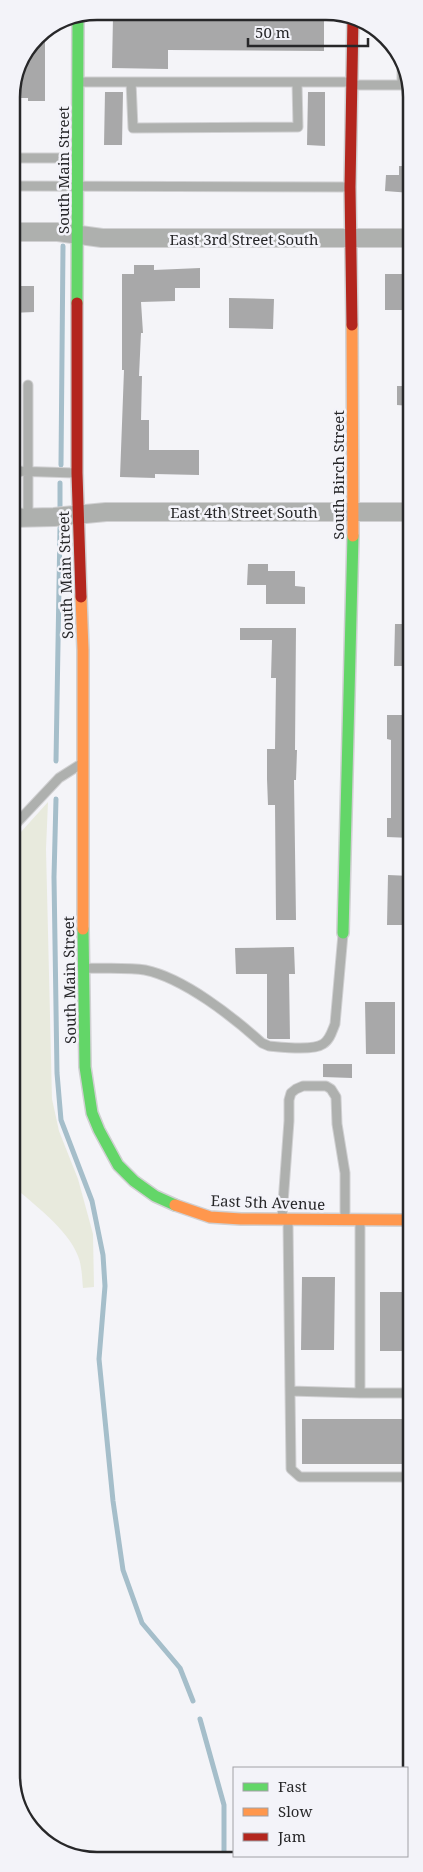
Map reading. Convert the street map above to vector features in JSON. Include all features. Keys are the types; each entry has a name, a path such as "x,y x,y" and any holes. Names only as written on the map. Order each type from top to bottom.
{"street":[{"name":"South Main Street","path":"78,23 77,473 83,650 83,968 87,1089 92,1113 99,1130"},
{"name":"South Birch Street","path":"343,933 354,512 350,187 353,25"},
{"name":"East 3rd Street South","path":"20,232 58,232 102,238 403,238"},
{"name":"East 4th Street South","path":"20,518 106,512 403,512"},
{"name":"East 5th Avenue","path":"99,1130 118,1165 134,1181 155,1196 210,1217 403,1220"}],"lane":[{"path":"78,82 297,82 402,85"},
{"path":"131,82 134,128 298,126 297,82"},
{"path":"20,158 78,158"},
{"path":"20,186 350,187"},
{"path":"20,518 28,471 28,385"},
{"path":"20,471 77,473"},
{"path":"20,819 59,778 83,762"},
{"path":"83,968 145,970 177,982 228,1015 268,1046 316,1047 324,1043 330,1036 335,1024 343,933"},
{"path":"345,1220 344,1173 337,1124 336,1097 331,1089 326,1086 303,1086 291,1093 288,1100 289,1121 285,1219 291,1469 300,1477 403,1478"},
{"path":"360,1220 360,1393"},
{"path":"290,1391 403,1394"}],"shaded area":[{"path":"48,802 46,849 52,1099 59,1131 78,1179 93,1234 94,1287 83,1288 79,1260 66,1236 20,1192 20,833"}],"building":[{"path":"113,20 324,20 324,51 168,50 168,69 112,68"},
{"path":"45,40 45,101 28,101 28,98 20,98 23,77 28,63"},
{"path":"105,92 123,92 122,145 104,145"},
{"path":"308,92 325,92 325,146 307,145"},
{"path":"399,166 403,166 403,192 385,191 386,175 399,175"},
{"path":"134,265 154,265 154,270 200,268 200,288 175,288 175,301 141,302 143,333 141,333 139,376 142,376 141,420 149,420 149,450 199,450 199,475 155,474 155,478 120,477 124,370 122,370 122,274 134,274"},
{"path":"385,274 403,274 403,310 385,310"},
{"path":"20,286 34,286 34,312 20,313"},
{"path":"229,298 274,299 273,329 229,328"},
{"path":"397,386 403,386 403,405 397,405"},
{"path":"248,564 268,564 268,571 295,571 295,586 305,587 305,604 266,604 266,585 247,585"},
{"path":"395,624 403,624 403,666 394,666"},
{"path":"240,628 296,628 295,750 297,750 296,780 294,780 296,920 276,920 275,805 268,805 267,779 267,749 275,749 276,678 271,678 272,640 240,640"},
{"path":"387,715 403,715 403,838 387,837 387,818 391,818 391,740 387,739"},
{"path":"388,875 403,876 403,925 387,925"},
{"path":"294,947 295,974 289,974 290,1039 269,1039 267,1038 267,974 236,974 235,948"},
{"path":"365,1002 395,1002 395,1054 366,1054"},
{"path":"323,1064 352,1064 352,1078 323,1077"},
{"path":"302,1277 335,1277 334,1350 301,1350"},
{"path":"380,1292 403,1292 403,1351 380,1351"},
{"path":"302,1419 403,1419 403,1464 302,1464"}],"waterway":[{"path":"61,465 63,246"},
{"path":"60,483 60,509"},
{"path":"56,761 60,528"},
{"path":"56,799 54,877 57,1073 61,1120 92,1201 103,1255 105,1286 99,1359 113,1501 123,1570 142,1623 180,1668 193,1701"},
{"path":"200,1719 224,1805 224,1852"}],"traffic: fast":[{"path":"77,303 78,23"},
{"path":"343,933 353,536"},
{"path":"83,929 85,1067 92,1113 118,1165 134,1181 155,1196 175,1205"}],"traffic: slow":[{"path":"352,325 353,536"},
{"path":"81,597 83,650 83,929"},
{"path":"175,1205 210,1217 241,1219 403,1220"}],"traffic: jam":[{"path":"352,325 350,187 353,25"},
{"path":"77,303 77,473 81,597"}]}
